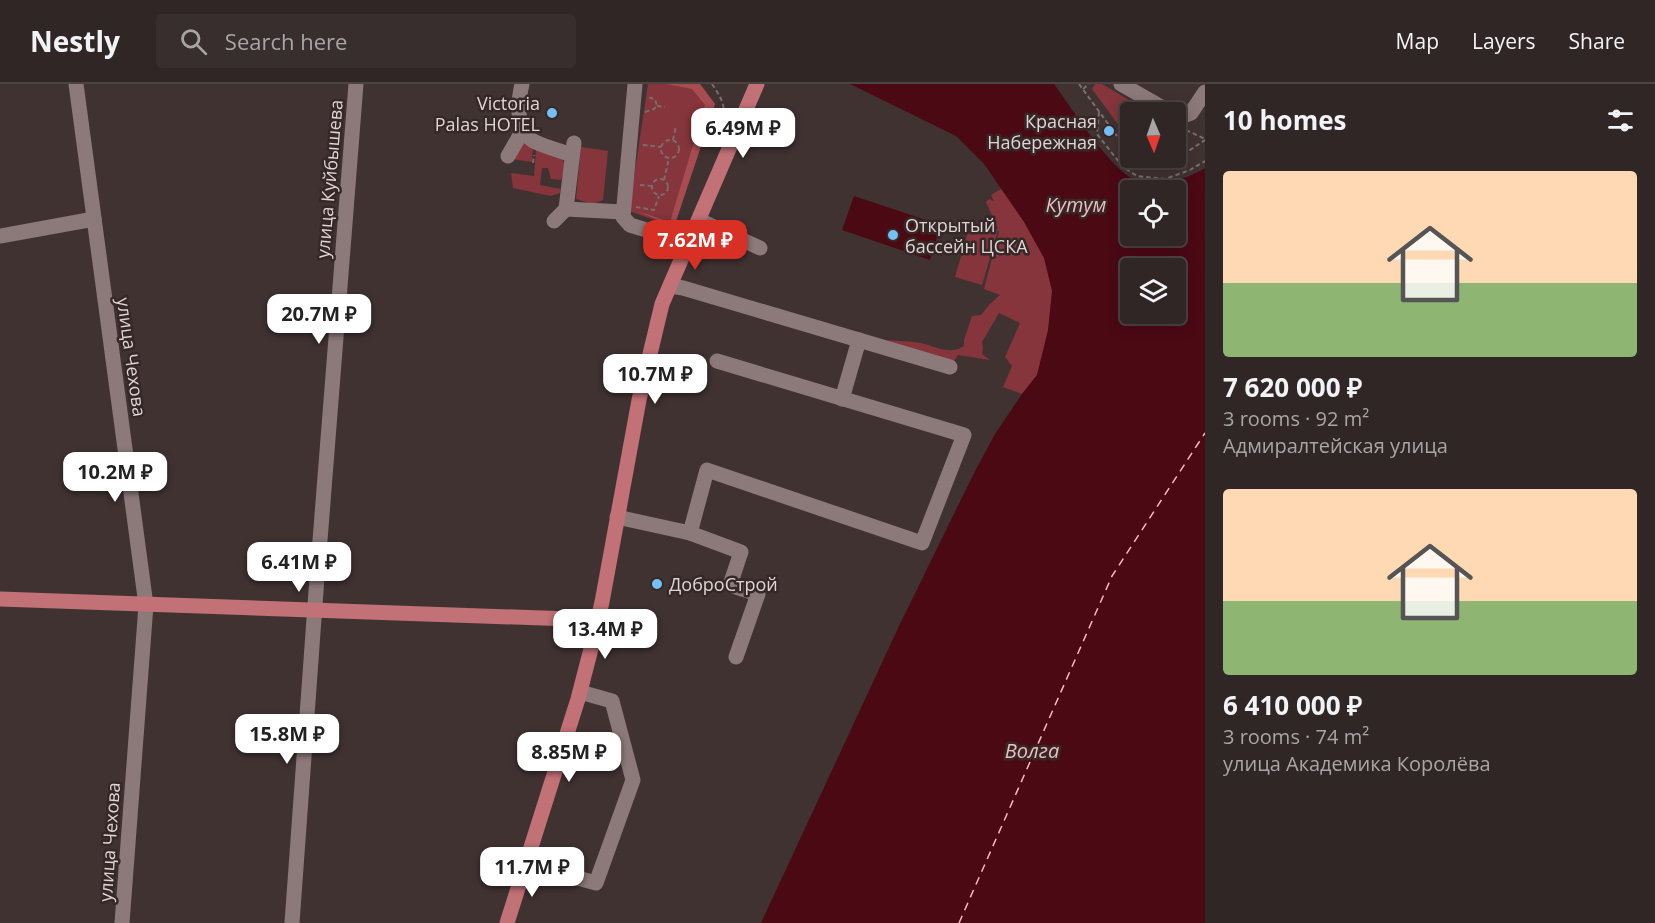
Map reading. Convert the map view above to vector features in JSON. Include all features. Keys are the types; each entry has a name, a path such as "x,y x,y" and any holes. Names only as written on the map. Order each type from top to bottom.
{"main road":[{"path":"507,923 580,692 598,620 639,400 662,304 757,84"},
{"path":"0,599 598,620"}],"street":[{"name":"улица Чехова","path":"76,84 146,605 122,923"},
{"name":"улица Куйбышева","path":"292,923 356,84"},
{"path":"522,84 519,97 523,130 532,140 573,149 566,209 554,221"},
{"path":"635,84 626,209 622,217 630,225 688,243"},
{"path":"1121,84 1152,102"},
{"path":"1186,115 1191,113 1205,92"},
{"path":"508,156 523,130"},
{"path":"566,209 626,209"},
{"path":"0,236 94,219"},
{"path":"699,220 760,248"},
{"path":"670,286 950,367"},
{"path":"842,399 859,340"},
{"path":"690,532 706,470 922,543 964,435 717,361"},
{"path":"617,517 690,532 741,552 730,585 758,594 736,657"},
{"path":"526,864 596,884 633,780 612,701 580,692"}],"path":[{"path":"712,84 724,106 722,117"},
{"path":"1079,84 1120,140"},
{"path":"1083,89 1089,84"},
{"path":"646,97 655,99 657,106"},
{"path":"645,112 657,106 665,107"},
{"path":"1099,112 1097,134 1123,167 1137,176 1165,179 1190,170 1205,161"},
{"path":"673,140 676,126"},
{"path":"1186,130 1205,139 1186,152"},
{"path":"661,147 666,140 673,140 678,144 677,155 669,158"},
{"path":"639,144 661,147"},
{"path":"661,147 664,155 669,158"},
{"path":"659,195 664,194 667,189 664,180 669,158"},
{"path":"652,186 658,180 664,180"},
{"path":"633,184 652,186"},
{"path":"652,186 653,191 659,195"},
{"path":"626,209 654,210 659,195"}],"shaded area":[{"path":"648,84 700,84 715,104 674,227 629,211"},
{"path":"666,84 700,84 715,104 674,227 637,211 670,222 705,105 692,89"},
{"path":"1095,84 1102,84 1132,102 1120,102 1120,127 1092,89"},
{"path":"526,142 533,148 532,162 511,159 519,143"},
{"path":"581,147 608,151 603,200 593,204 576,199"},
{"path":"536,149 563,159 565,168 561,180 551,179 548,168 542,168 540,185 561,189 560,193 551,196 513,188 511,173 534,176"},
{"path":"1001,189 1076,271 1037,375 1022,394 1003,387 1012,366 1005,357 1020,323 999,313 982,342 982,354 990,360 958,355 950,367 886,340 921,343 948,350 964,346 972,316 981,315 1000,295 984,289 998,230 982,285 955,277 971,222 998,229 986,202 989,199 994,201 991,195"}],"water":[{"name":"Волга","path":"850,84 1054,84 1103,151 1124,173 1137,180 1120,180 1120,246 1186,246 1186,180 1176,180 1205,168 1205,923 761,923 899,626 974,473 995,434 1037,375 1048,330 1052,291 1044,258 1024,222 984,164 956,136"},
{"path":"854,196 941,225 930,260 842,230"}],"ferry route":[{"path":"959,923 1112,576 1205,433"}],"place":[{"name":"Victoria Palas HOTEL","path":"552,113"},
{"name":"Красная Набережная","path":"1109,131"},
{"name":"Открытый бассейн ЦСКА","path":"893,235"},
{"name":"ДоброСтрой","path":"657,584"}],"water label":[{"name":"Кутум","path":"1076,204"}]}
